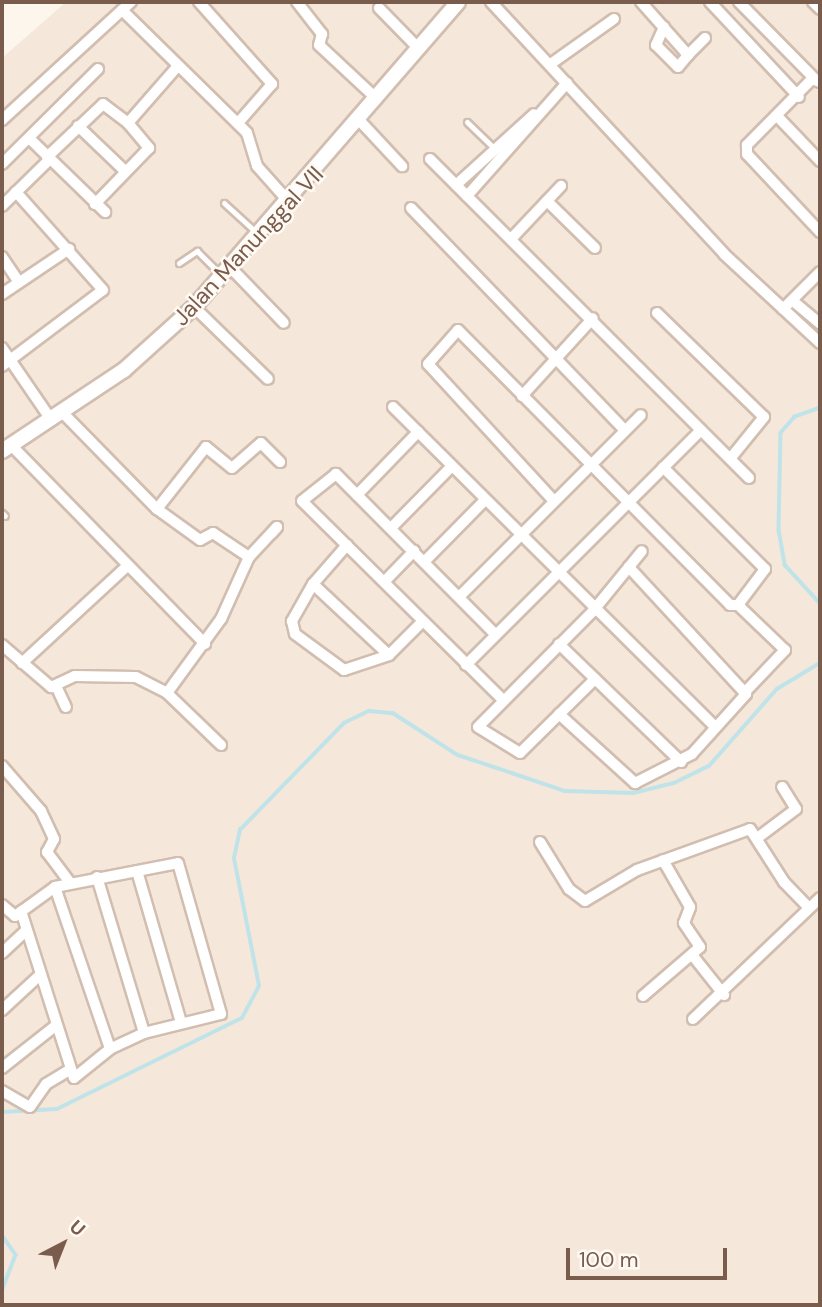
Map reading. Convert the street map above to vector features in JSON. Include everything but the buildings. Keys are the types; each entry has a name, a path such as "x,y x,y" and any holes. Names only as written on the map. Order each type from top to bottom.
{"street":[{"path":"2,120 131,2"},
{"path":"199,2 272,84 238,123"},
{"path":"297,2 322,34 319,45 377,99"},
{"name":"Jalan Manunggal VII","path":"6,448 124,370 194,307 290,203 458,2"},
{"path":"491,2 552,63 567,83 783,309 820,343"},
{"path":"641,2 688,55"},
{"path":"710,2 799,97"},
{"path":"739,2 817,80 747,145 747,154 820,232"},
{"path":"813,2 820,9"},
{"path":"379,8 419,49"},
{"path":"122,10 177,67 238,123 251,139 257,166 290,203"},
{"path":"552,63 614,19"},
{"path":"664,27 656,45 678,67 705,38"},
{"path":"128,123 177,67"},
{"path":"2,164 98,69"},
{"path":"467,196 537,113 567,83"},
{"path":"2,206 78,126 105,104 150,146 95,204"},
{"path":"456,185 494,148 537,113"},
{"path":"778,117 820,161"},
{"path":"360,121 401,166"},
{"path":"78,126 126,172"},
{"path":"30,139 104,212"},
{"path":"429,159 593,318 749,478"},
{"path":"511,239 561,186"},
{"path":"6,363 101,296 102,286 16,192"},
{"path":"547,201 595,248"},
{"path":"411,208 625,430"},
{"path":"2,294 69,249"},
{"path":"2,257 19,282"},
{"path":"227,272 284,323"},
{"path":"783,309 820,272"},
{"path":"793,301 820,324"},
{"path":"194,307 268,379"},
{"path":"657,313 764,417 730,459"},
{"path":"522,396 555,356 593,318"},
{"path":"554,501 429,361 461,329 522,396 627,503 730,605 738,605 785,650 681,762 629,782 559,714"},
{"path":"2,348 6,363 55,414 157,509 199,539 213,533 249,557"},
{"path":"393,407 593,611 715,727"},
{"path":"458,597 641,415"},
{"path":"466,665 701,430"},
{"path":"357,495 418,432"},
{"path":"157,509 206,447 232,468 261,443 281,462"},
{"path":"6,448 205,644"},
{"path":"391,528 451,467"},
{"path":"663,467 765,569 738,605"},
{"path":"495,634 334,473 302,501 500,698"},
{"path":"424,562 484,501"},
{"path":"167,693 205,644 249,557 277,527 272,533"},
{"path":"347,545 313,584 292,621 295,634 337,670 389,655 422,622"},
{"path":"385,581 414,551"},
{"path":"595,679 516,754 478,726 500,698 593,611 642,551"},
{"path":"629,567 747,690"},
{"path":"22,663 125,568"},
{"path":"313,584 389,655"},
{"path":"559,644 681,762"},
{"path":"2,645 57,688 66,707"},
{"path":"57,688 75,676 128,677 167,693 221,745"},
{"path":"2,766 41,811 54,839 47,852 70,883"},
{"path":"760,836 796,809 782,787"},
{"path":"540,842 569,889 585,901 663,860 750,829 760,836 784,882 809,908"},
{"path":"643,996 693,956 700,944 684,921 691,907 663,860"},
{"path":"2,905 18,913 26,930 54,1027 69,1070 77,1078 110,1049 144,1032 222,1012 181,866 97,877 55,887 18,913"},
{"path":"137,871 181,1022"},
{"path":"97,877 144,1032"},
{"path":"55,887 110,1049"},
{"path":"693,1019 724,995 820,898"},
{"path":"2,953 26,930"},
{"path":"693,956 724,995"},
{"path":"2,1010 39,976"},
{"path":"2,1068 54,1027"},
{"path":"2,1091 30,1107 41,1088 69,1070"}],"lane":[{"path":"467,122 494,148"},
{"path":"224,204 260,236"},
{"path":"179,263 197,251 227,272"}],"shaded area":[{"path":"66,2 820,2 820,1305 2,1305 2,58"}],"waterway":[{"path":"820,408 795,417 781,433 779,530 785,565 820,603"},
{"path":"2,1112 57,1109 242,1018 259,986 234,858 240,830 344,723 369,711 393,713 458,755 565,791 633,793 674,783 709,766 777,689 820,663"},
{"path":"2,1235 16,1255 2,1292"}]}
